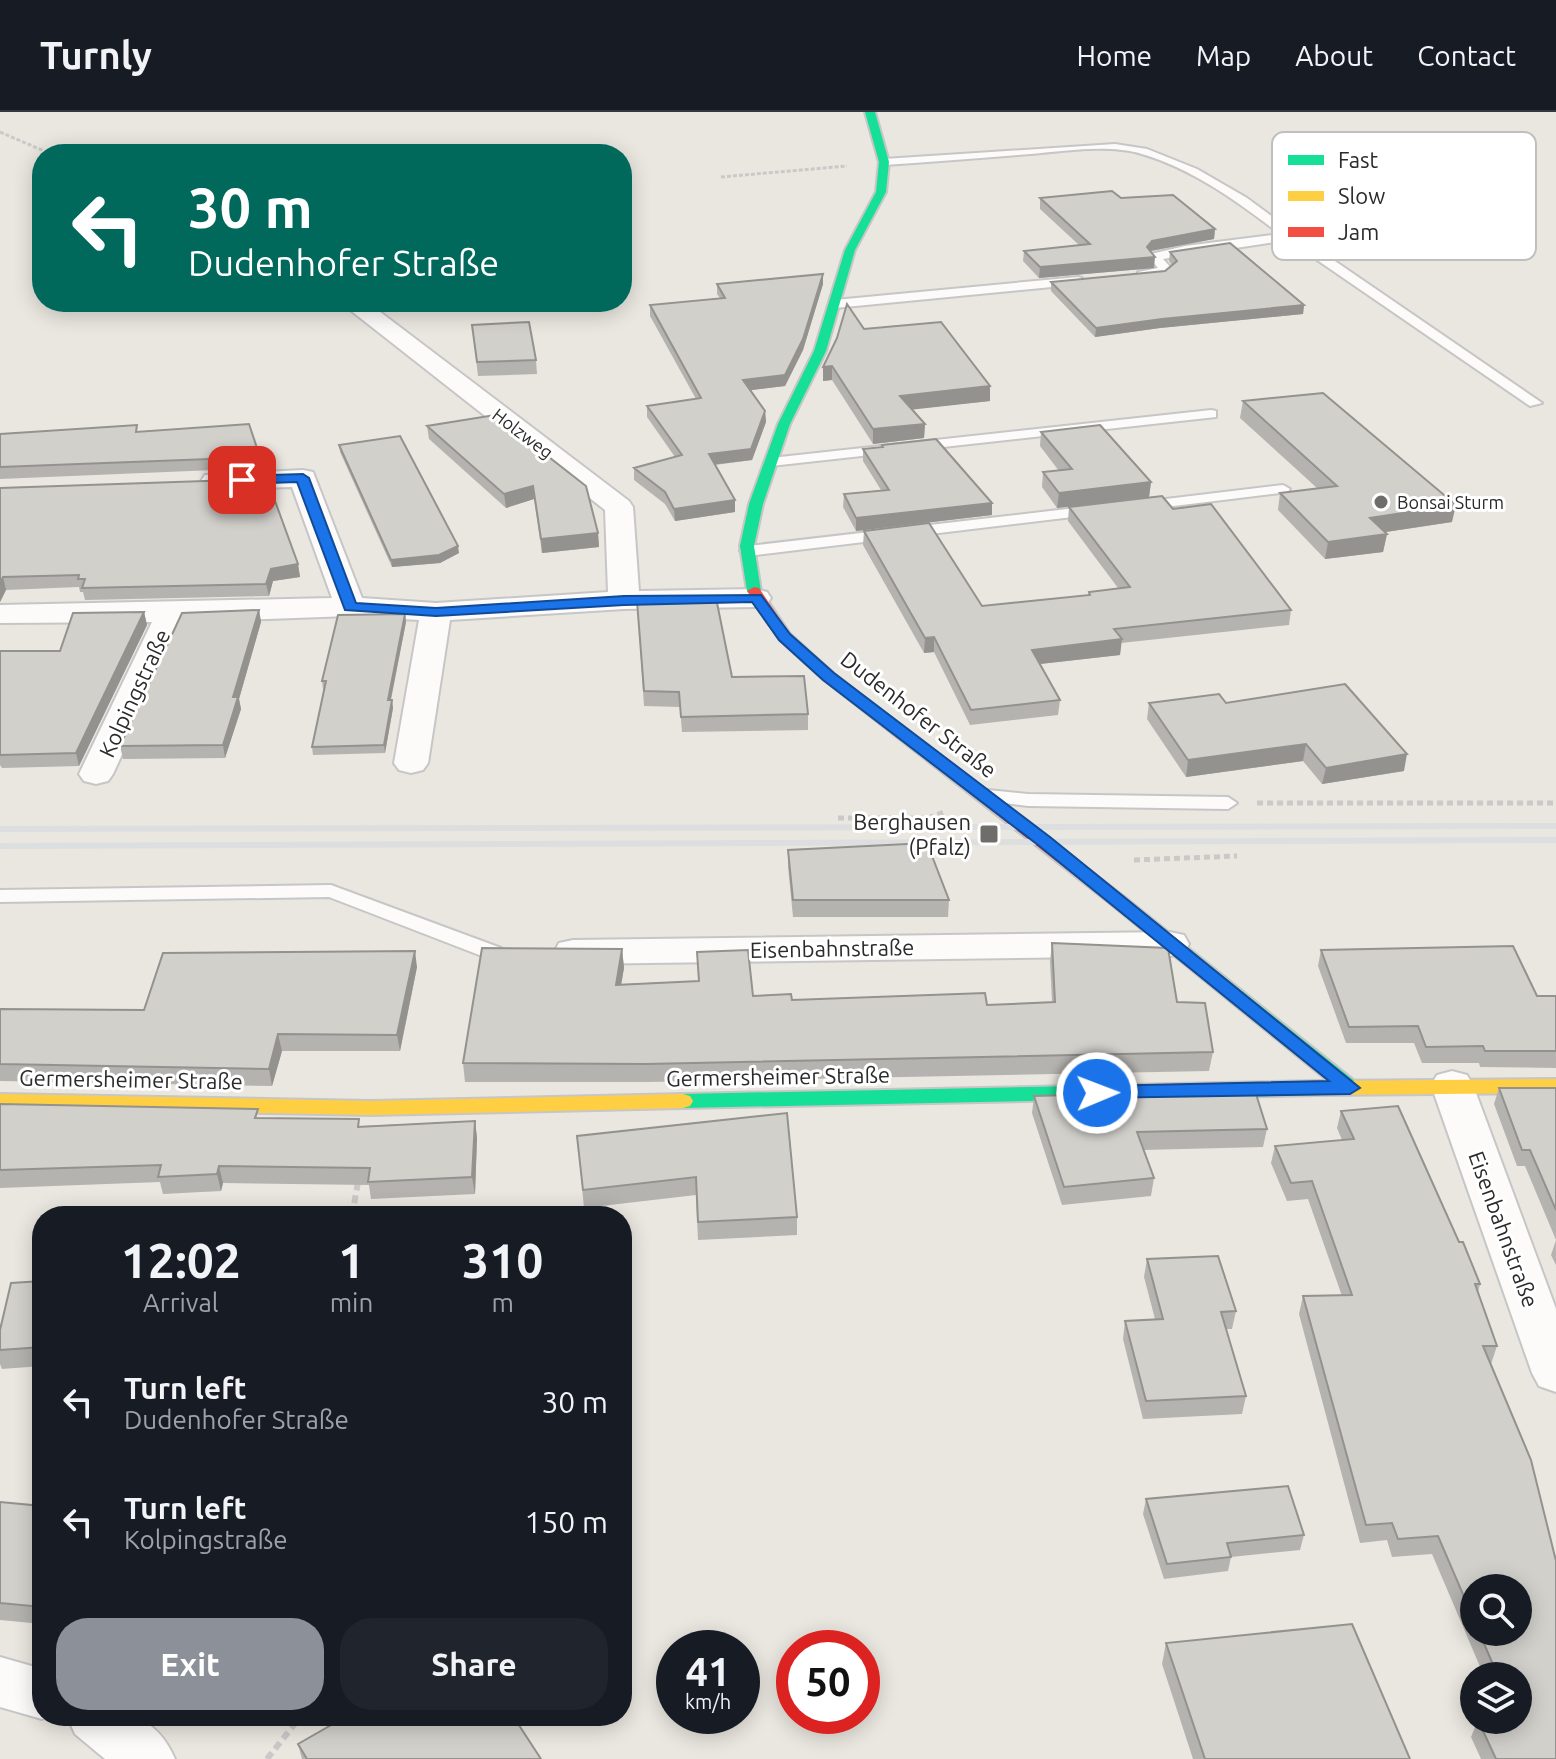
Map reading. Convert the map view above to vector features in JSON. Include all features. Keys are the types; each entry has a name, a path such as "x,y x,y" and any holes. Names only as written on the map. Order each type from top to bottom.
{"street":[{"name":"Dudenhofer Straße","path":"870,112 884,162 881,192 850,250 820,351 784,424 756,504 748,551 756,598 785,637 828,676 984,795 1350,1088"},
{"path":"866,183 884,162"},
{"path":"837,231 850,250"},
{"name":"Holzweg","path":"365,312 619,507 624,600"},
{"path":"191,482 303,478 350,607"},
{"name":"Kolpingstraße","path":"0,614 172,613 350,607 436,612 624,600 756,598"},
{"path":"411,763 436,612"},
{"name":"Kolpingstraße","path":"96,774 172,613"},
{"name":"Eisenbahnstraße","path":"520,952 1170,944"},
{"name":"Eisenbahnstraße","path":"1452,1085 1556,1373"},
{"name":"Germersheimer Straße","path":"0,1101 371,1108 1452,1085 1556,1086"},
{"path":"0,1682 32,1690"},
{"path":"107,1726 147,1759"}],"lane":[{"path":"884,162 1069,148 1115,147 1143,151 1193,171 1243,200 1272,222"},
{"path":"1132,276 1164,273 1167,270 1155,257 1272,238"},
{"path":"1325,260 1535,403"},
{"path":"835,304 1100,279"},
{"path":"771,462 1211,414"},
{"path":"748,551 1283,489"},
{"path":"984,795 1028,800 1228,803"},
{"path":"0,896 331,891 520,952"}],"path":[{"path":"0,132 32,146"},
{"path":"721,177 884,162"},
{"path":"838,818 928,818 984,795"},
{"path":"1228,803 1556,803"},
{"path":"1089,878 1139,859 1237,856"},
{"path":"354,1206 371,1108"},
{"path":"267,1759 293,1726"}],"building":[{"path":"1112,191 1121,198 1173,195 1215,229 1152,241 1147,247 1155,257 1040,267 1024,251 1090,244 1040,198"},
{"path":"1230,243 1304,305 1096,328 1051,282 1165,271 1177,261 1170,252"},
{"path":"823,274 803,339 785,375 743,380 765,411 751,449 709,454 735,500 674,509 665,492 634,468 682,455 647,406 701,398 650,305 725,298 717,284"},
{"path":"847,304 864,329 941,322 990,386 900,396 925,424 873,429 832,366 823,367 837,338"},
{"path":"529,322 536,360 477,362 472,325"},
{"path":"1323,393 1456,505 1370,518 1387,534 1328,542 1280,493 1337,486 1243,401"},
{"path":"495,415 586,486 598,533 541,539 533,486 504,494 427,426"},
{"path":"249,424 260,457 0,467 0,434 137,425 136,432"},
{"path":"1100,425 1151,482 1059,493 1043,472 1072,469 1041,432"},
{"path":"400,436 458,546 439,555 391,560 339,445"},
{"path":"936,439 992,503 856,518 844,494 889,490 863,449"},
{"path":"267,479 298,564 271,569 266,584 82,588 85,579 78,579 79,575 3,577 0,583 0,488"},
{"path":"1162,496 1173,509 1211,504 1291,610 1114,629 1122,639 1032,650 1060,700 971,710 934,637 925,638 864,531 929,523 982,606 1090,595 1089,592 1130,587 1069,507"},
{"path":"716,598 732,677 804,676 808,714 681,717 679,692 644,691 637,601"},
{"path":"259,610 233,697 238,697 223,745 120,746 182,613"},
{"path":"144,612 76,753 0,755 0,651 60,651 73,613"},
{"path":"405,614 388,700 392,700 384,745 312,747 326,681 322,681 338,615"},
{"path":"1345,684 1407,754 1326,768 1306,744 1188,760 1149,703 1219,694 1226,703"},
{"path":"927,843 949,900 793,900 788,850"},
{"path":"1052,943 1168,948 1177,1002 1205,1003 1213,1052 646,1064 463,1063 482,948 622,949 616,985 699,981 697,952 748,950 753,996 791,994 792,1000 985,993 987,1005 1055,1002"},
{"path":"1513,946 1537,996 1556,996 1556,1051 1485,1051 1483,1046 1426,1047 1418,1026 1349,1027 1321,950"},
{"path":"415,951 397,1035 278,1034 269,1069 0,1064 0,1009 144,1010 163,953"},
{"path":"1499,1088 1556,1088 1556,1210 1530,1150 1522,1150"},
{"path":"1218,1091 1219,1095 1256,1094 1267,1129 1137,1132 1154,1178 1064,1187 1034,1096"},
{"path":"0,1104 258,1109 255,1118 359,1119 358,1127 475,1121 472,1177 368,1182 370,1168 219,1166 217,1174 158,1177 161,1165 0,1170"},
{"path":"1398,1106 1480,1284 1475,1284 1497,1346 1483,1346 1531,1460 1556,1561 1556,1759 1496,1759 1484,1734 1532,1734 1532,1662 1492,1662 1485,1646 1532,1646 1532,1574 1460,1574 1460,1587 1438,1536 1398,1539 1392,1523 1366,1525 1303,1296 1352,1295 1312,1181 1291,1183 1275,1146 1354,1139 1341,1111"},
{"path":"787,1113 797,1217 698,1222 696,1177 583,1190 577,1136"},
{"path":"1218,1256 1236,1311 1221,1312 1246,1396 1146,1401 1125,1321 1163,1319 1147,1259"},
{"path":"32,1282 32,1348 0,1350 0,1330 11,1283"},
{"path":"1288,1486 1304,1535 1227,1543 1231,1557 1167,1564 1146,1499"},
{"path":"0,1502 32,1505 32,1606 0,1603"},
{"path":"1352,1624 1410,1759 1205,1759 1166,1643"},
{"path":"330,1726 520,1726 541,1759 307,1759 298,1744"}],"railway":[{"path":"0,829 1556,826"},
{"path":"0,846 1556,840"}],"traffic: fast":[{"path":"754,591 747,546 756,504 784,424 820,351 850,250 881,192 884,162 870,112"},
{"path":"1117,900 1350,1088"},
{"path":"683,1101 1319,1088"}],"traffic: slow":[{"path":"1319,1088 1556,1086"},
{"path":"0,1101 371,1108 683,1101"}],"traffic: jam":[{"path":"754,591 785,637 828,676 1117,900"}],"place":[{"name":"Bonsai Sturm","path":"1381,502"},
{"name":"Berghausen (Pfalz)","path":"989,834"}],"route":[{"path":"242,480 303,478 350,607 436,612 624,600 756,598 785,637 828,676 1044,841 1350,1088 1097,1093"}]}
